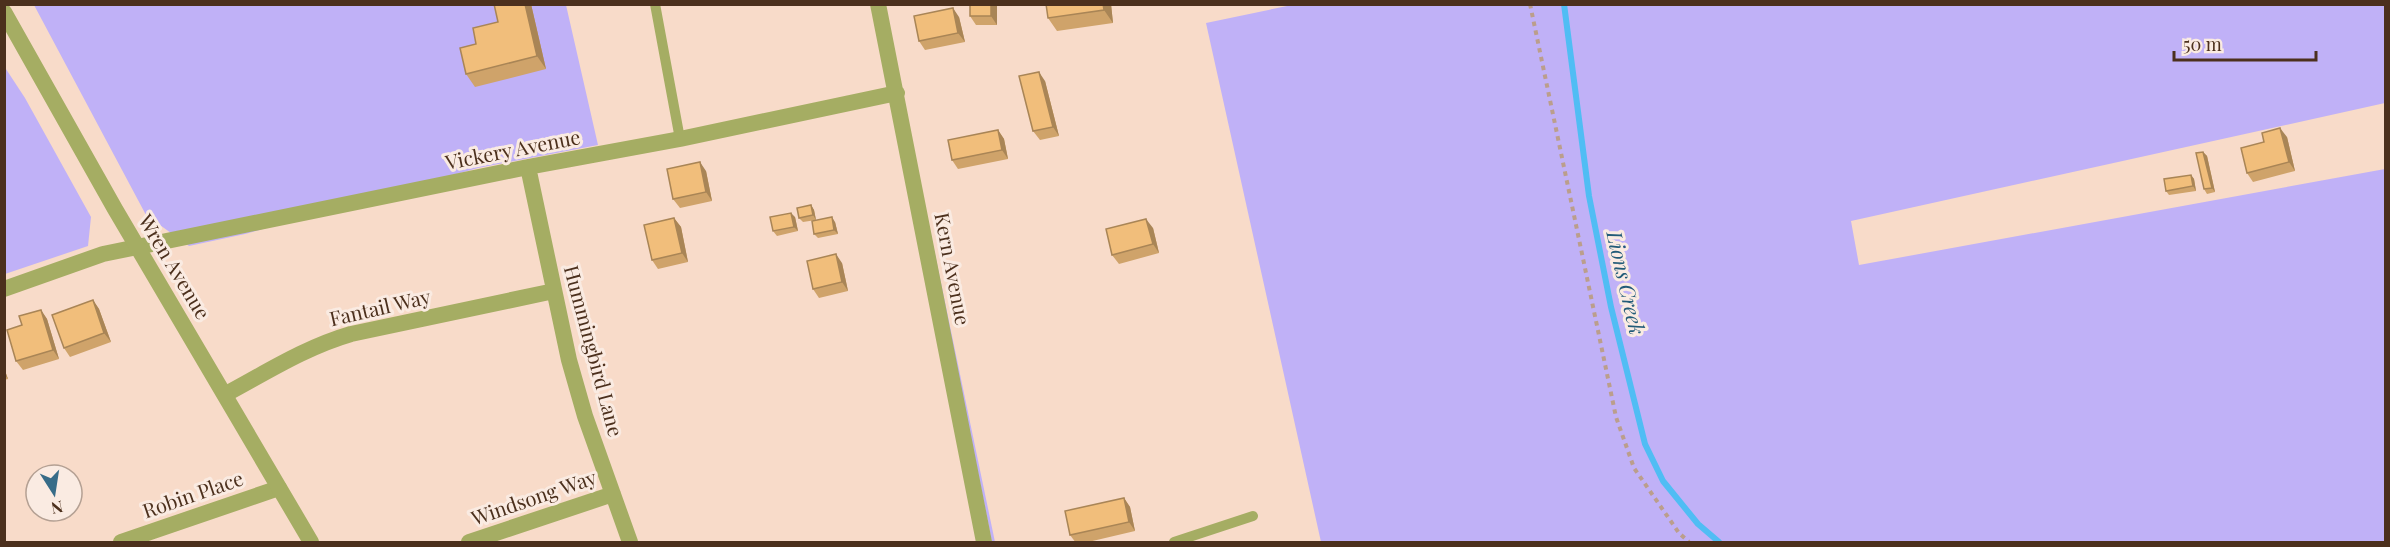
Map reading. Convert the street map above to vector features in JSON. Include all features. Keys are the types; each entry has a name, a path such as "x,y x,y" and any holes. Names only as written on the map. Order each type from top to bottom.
{"street":[{"name":"Kern Avenue","path":"878,4 984,543"},
{"name":"Wren Avenue","path":"4,12 311,543"},
{"name":"Vickery Avenue","path":"4,289 103,254 528,167 680,139 897,93"},
{"name":"Hummingbird Lane","path":"528,167 569,360 585,416 630,543"},
{"name":"Fantail Way","path":"226,394 302,351 329,340 554,291"},
{"name":"Robin Place","path":"121,543 279,488"},
{"name":"Windsong Way","path":"469,543 613,494"}],"lane":[{"path":"655,4 680,139"},
{"path":"1174,543 1253,516"}],"path":[{"path":"1530,4 1616,417 1634,468 1679,533 1689,543"}],"shaded area":[{"path":"34,5 566,5 598,145 478,168 245,234 189,246 146,215"},
{"path":"1292,5 2385,5 2385,103 1851,221 1859,265 2385,169 2385,542 1321,542 1206,23"},
{"path":"4,66 25,98 91,217 88,246 5,274"},
{"path":"901,91 995,542 992,542"}],"building":[{"path":"494,4 525,4 537,56 466,74 460,48 476,44 473,28 498,22"},
{"path":"970,4 991,4 991,16 970,16"},
{"path":"1046,4 1103,4 1104,10 1048,18"},
{"path":"953,8 958,33 919,41 914,16"},
{"path":"1039,72 1053,127 1033,131 1019,76"},
{"path":"2280,128 2289,162 2247,173 2241,148 2264,142 2262,133"},
{"path":"998,130 1002,150 952,160 948,140"},
{"path":"2203,152 2212,188 2204,189 2196,153"},
{"path":"700,162 706,192 673,199 667,169"},
{"path":"2191,175 2193,186 2166,191 2164,179"},
{"path":"811,205 813,215 799,218 797,208"},
{"path":"791,213 794,227 773,231 770,217"},
{"path":"832,217 834,230 814,234 812,221"},
{"path":"674,218 682,253 652,260 644,225"},
{"path":"1146,219 1153,244 1112,255 1106,229"},
{"path":"836,254 842,282 813,289 807,261"},
{"path":"93,300 104,333 64,348 52,315"},
{"path":"41,310 53,350 16,361 7,330 22,325 19,316"},
{"path":"1124,498 1129,522 1070,535 1065,511"}],"waterway":[{"name":"Lions Creek","path":"1564,4 1589,196 1611,307 1645,444 1663,481 1698,524 1719,542"}]}
